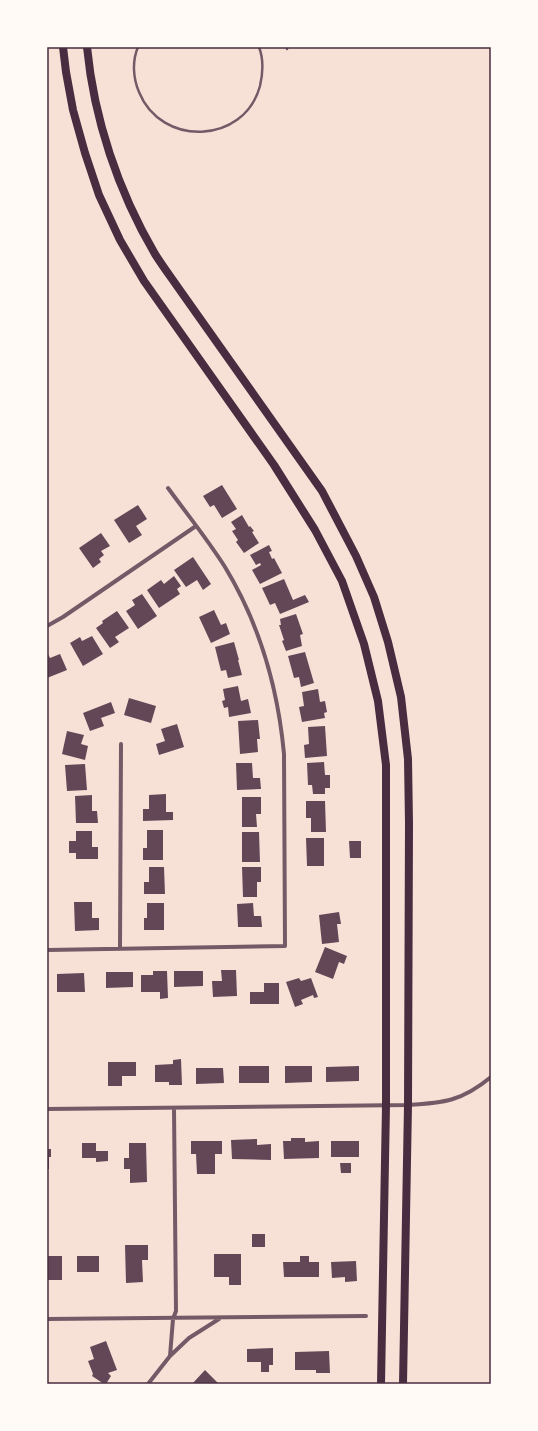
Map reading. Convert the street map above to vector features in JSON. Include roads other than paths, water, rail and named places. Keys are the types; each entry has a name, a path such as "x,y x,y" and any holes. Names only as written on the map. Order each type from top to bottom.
{"main road":[{"path":"64,47 69,87 85,153 99,196 120,240 144,281 274,465 314,530 342,581 364,644 378,701 386,765 386,1105 381,1384"},
{"path":"87,47 89,67 97,109 106,144 137,220 155,254 322,491 356,556 374,597 388,642 401,697 408,759 409,822 408,1105 403,1384"}],"street":[{"path":"47,950 285,946 284,779 282,730 278,710 262,650 249,614 225,567 168,488"},
{"path":"47,626 63,617 196,526"},
{"path":"120,949 121,744"},
{"path":"47,1109 408,1105 440,1103 455,1099 480,1086 491,1077"},
{"path":"170,1356 173,1319 176,1311 174,1108"},
{"path":"47,1319 366,1316"},
{"path":"148,1384 170,1356 199,1331 221,1318"}],"lane":[{"path":"138,47 134,68 136,85 142,100 155,116 172,127 191,132 212,132 231,124 246,112 258,94 263,75 262,54 259,47"}]}
